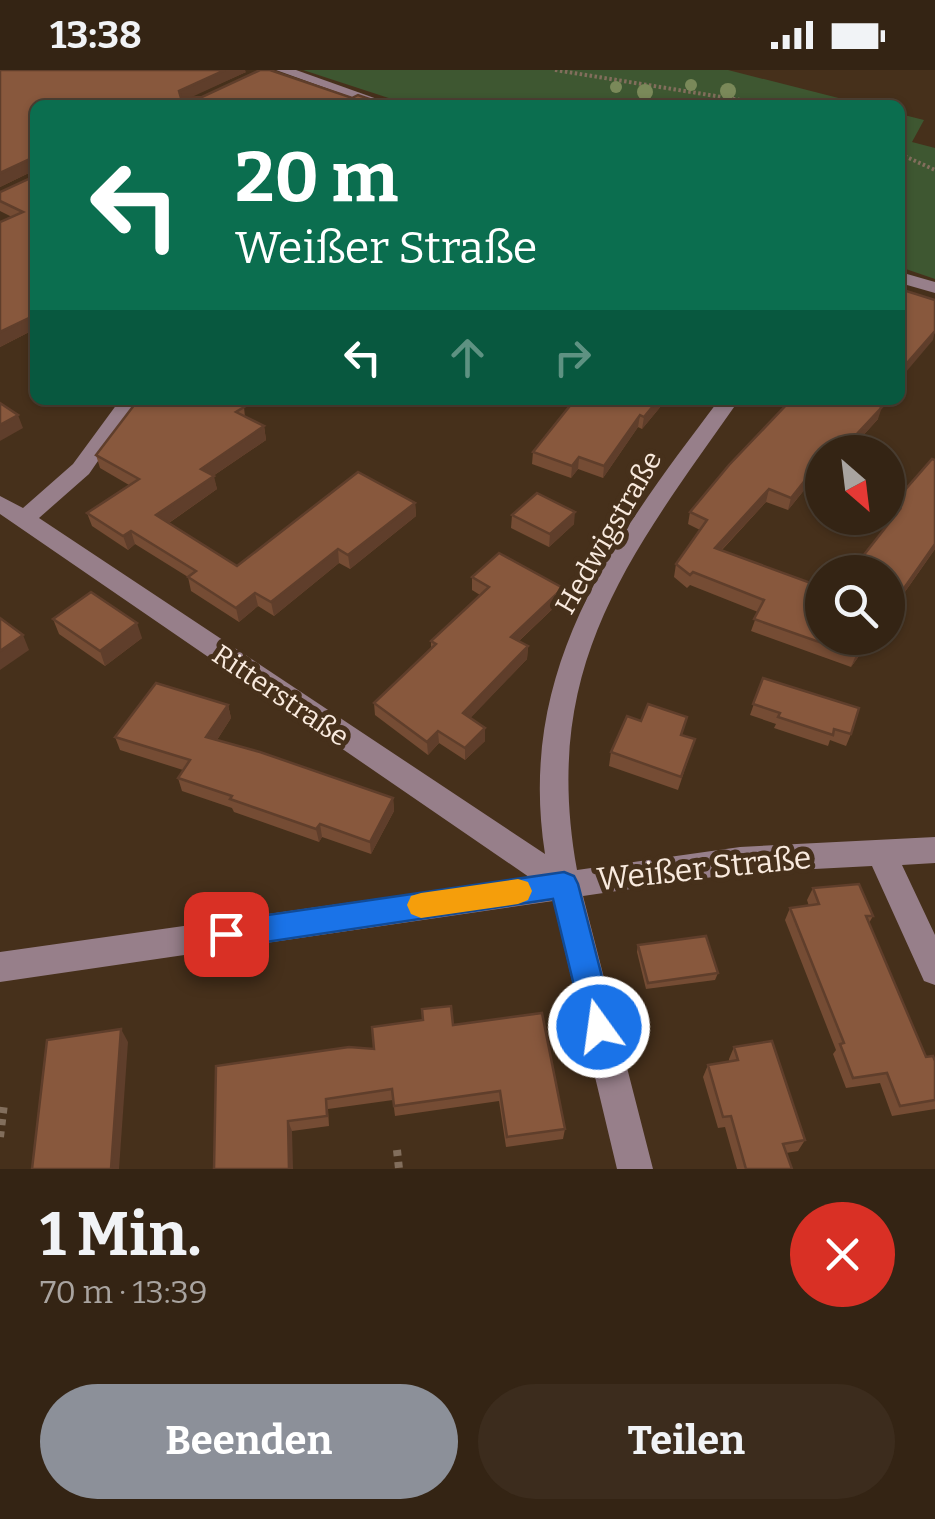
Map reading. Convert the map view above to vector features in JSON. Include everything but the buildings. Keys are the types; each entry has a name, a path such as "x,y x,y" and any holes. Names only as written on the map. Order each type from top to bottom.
{"street":[{"path":"283,70 373,100"},
{"path":"905,278 935,288"},
{"path":"24,519 81,469 126,405"},
{"name":"Hedwigstraße","path":"635,1169 564,884 552,769 560,711 583,632 669,480 725,405"},
{"name":"Ritterstraße","path":"0,503 564,884"},
{"path":"880,850 935,970"},
{"name":"Weißer Straße","path":"0,967 740,860 935,850"}],"path":[{"path":"554,70 741,100"},
{"path":"905,156 935,170"},
{"path":"0,1137 4,1104"},
{"path":"397,1150 399,1169"}],"green space":[{"path":"303,70 728,70 846,100 395,100"},
{"path":"905,115 924,120 912,142 935,148 935,279 905,269"}],"slow traffic":[{"path":"421,905 518,891"}],"route":[{"path":"226,934 564,884 599,1027"}]}
